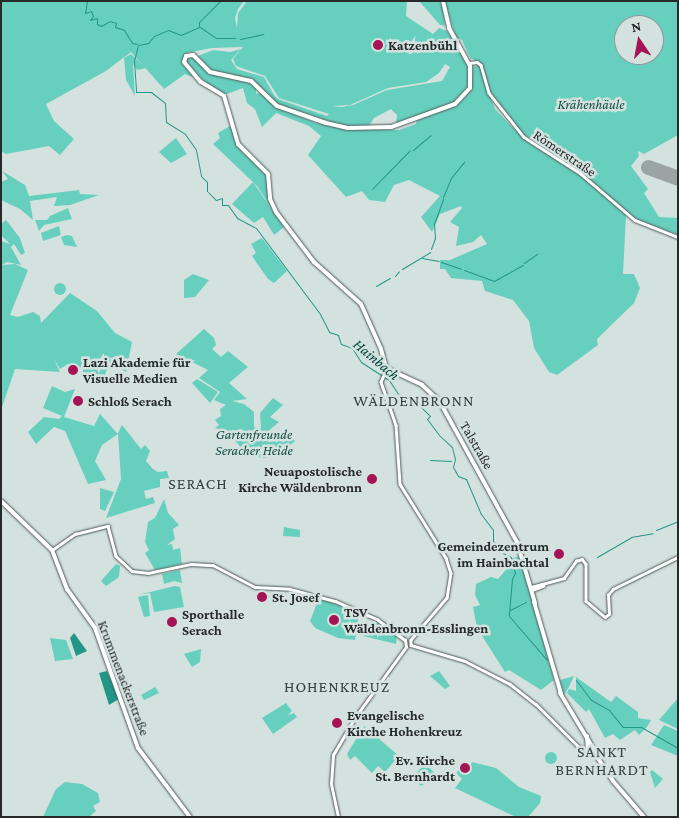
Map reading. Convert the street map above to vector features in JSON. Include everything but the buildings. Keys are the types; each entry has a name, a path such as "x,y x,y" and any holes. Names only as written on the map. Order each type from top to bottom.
{"main road":[{"path":"386,369 361,304 314,262 276,212 268,174 238,144 224,97 199,80 184,64 186,56 194,55 212,72 250,80 279,107 328,124 354,128 391,127 456,103 471,85 469,63 450,30 444,12 443,1"},
{"name":"Talstraße","path":"386,369 422,385 438,400 476,463 489,494 523,556 562,695 587,736 591,749 644,817"},
{"name":"Krummenackerstraße","path":"1,501 52,550 67,589 96,630 138,748 190,817"}],"street":[{"name":"Römerstraße","path":"469,63 480,64 489,93 524,137 583,175 635,220 678,237"},
{"path":"386,369 381,377 385,399 397,428 400,486 450,571 447,598 411,640 411,645"},
{"path":"52,550 74,535 108,526 115,555 131,570 148,573 201,564 221,568 253,584 292,589 335,601 377,619 405,640 411,640"},
{"path":"532,589 565,577 576,561 583,560 586,601 606,617 609,614 608,596 612,588 678,557"},
{"path":"338,817 330,772 338,746 406,646 405,640"},
{"path":"406,646 411,645 465,662 510,684 536,704 579,746 591,749"}],"green space":[{"path":"1,1 244,1 238,9 235,18 237,28 238,13 247,1 407,1 406,16 433,34 439,28 447,31 467,63 469,85 454,102 396,124 397,115 391,109 374,118 369,126 348,127 279,106 252,80 212,71 198,56 213,50 230,52 241,49 231,60 237,69 264,77 278,99 327,116 329,114 279,98 265,76 236,66 233,59 243,47 212,48 186,53 182,64 195,78 185,74 164,89 131,52 106,71 46,104 54,121 74,139 60,155 49,146 6,154 1,151","holes":["445,64 450,67 442,81 387,90 353,105 332,106 350,105 388,88 426,82 439,73"]},
{"path":"419,1 442,1 445,26 440,25"},
{"name":"Krähenhäule","path":"444,1 678,1 678,135 644,154 638,151 639,156 631,166 648,189 644,193 659,217 678,218 678,235 636,220 580,172 519,131 490,91 482,64 470,58 462,40 456,37"},
{"path":"131,54 146,68 137,70 133,64 135,96 126,80 124,58"},
{"path":"191,56 207,71 247,80 256,87 256,94 261,93 275,107 316,123 344,129 399,130 416,124 417,119 465,98 472,85 473,67 479,65 495,109 515,130 576,172 626,215 623,274 634,274 640,288 634,303 597,339 598,345 557,375 549,372 534,348 529,321 513,300 485,291 482,281 451,278 445,269 440,269 440,260 450,260 487,244 481,235 473,242 456,246 459,227 450,222 462,208 461,206 440,214 432,232 421,217 440,196 409,180 394,185 385,202 369,200 362,191 346,197 308,155 321,136 309,126 276,113 262,127 255,109 247,103 243,88 224,95 208,85 185,62"},
{"path":"230,126 240,150 266,172 269,202 278,218 257,186 213,144 220,138 218,133"},
{"path":"176,138 187,154 171,163 159,152"},
{"path":"2,171 25,185 29,196 79,190 80,194 99,195 70,205 54,206 57,197 30,201 33,220 20,209 1,200 1,182 8,179"},
{"path":"253,182 284,227 274,235 263,217 254,223 232,204"},
{"path":"68,208 72,219 44,225 39,231 35,220 47,220 50,216"},
{"path":"6,220 20,238 25,253 21,255 14,244 11,247 21,265 7,262 2,265 15,264 28,270 10,315 18,317 33,312 40,316 41,323 70,293 97,311 115,333 132,342 126,372 120,368 121,361 109,362 105,375 83,372 83,368 68,364 60,369 54,359 60,372 15,369 1,410 1,241 10,244 1,235 1,224"},
{"path":"59,226 61,235 43,241 41,233"},
{"path":"72,236 77,247 64,245 61,237"},
{"path":"262,238 287,271 274,283 268,279 252,256 256,253 251,244"},
{"path":"193,274 209,280 195,297 184,298 184,280"},
{"path":"58,283 62,283 66,289 62,295 58,295 54,291 54,287"},
{"name":"Gartenfreunde Seracher Heide","path":"204,329 214,338 216,345 212,349 221,357 228,351 248,367 229,383 247,399 232,401 244,404 254,412 254,427 261,429 260,413 273,398 283,405 270,417 279,422 266,433 272,438 292,437 295,441 283,451 265,458 249,456 226,431 215,428 219,425 215,420 221,416 220,409 226,405 214,400 220,392 199,378 208,370 176,354"},
{"path":"197,379 218,392 210,403 192,383"},
{"path":"52,386 65,392 75,389 64,417 94,426 100,414 118,434 102,445 95,461 106,480 88,484 65,431 54,427 36,444 28,432 44,417 59,419 62,416 43,408"},
{"path":"122,425 141,449 145,445 150,451 146,461 153,469 158,472 167,471 169,478 160,479 160,487 144,491 146,499 153,497 155,503 106,518 121,479 118,433"},
{"path":"100,488 114,492 105,511 100,509"},
{"path":"164,499 168,513 179,525 173,529 175,539 167,545 172,544 173,550 180,548 182,564 155,570 145,553 149,550 145,542 148,522 155,518"},
{"path":"284,527 300,530 300,537 283,536"},
{"path":"520,556 554,680 541,690 509,670 505,672 477,628 473,607 480,605 475,595 476,584 491,577 498,579 511,564 510,559"},
{"path":"116,564 120,566 119,577 106,586 101,581"},
{"path":"180,570 182,583 174,581 164,584 162,574"},
{"path":"175,586 180,587 184,607 154,612 150,593 138,595"},
{"path":"148,595 150,616 144,617 138,597"},
{"name":"TSV Wäldenbronn-Esslingen","path":"319,598 359,613 355,640 338,638 315,628 310,621"},
{"path":"376,621 397,636 396,644 363,636 364,628 374,629"},
{"path":"50,638 66,640 73,659 55,661"},
{"path":"201,649 200,662 192,667 184,654"},
{"path":"439,671 450,686 445,689 430,676"},
{"path":"574,676 569,687 564,695 560,680"},
{"path":"576,677 611,702 616,696 638,712 638,718 651,720 647,727 639,735 635,730 620,740 613,734 605,738 589,709 586,712 567,693 569,689 576,691"},
{"path":"155,687 159,693 144,700 141,695"},
{"path":"678,698 678,729 659,720"},
{"path":"286,703 292,711 288,715 294,713 297,717 273,734 262,718"},
{"path":"664,725 678,731 678,756 651,745"},
{"path":"364,726 399,756 385,772 378,766 372,773 355,756 350,760 347,754"},
{"path":"549,752 553,752 557,758 553,764 549,764 545,760 545,756"},
{"path":"472,762 496,768 519,787 541,796 540,803 528,817 516,817 455,788 462,779 456,773 460,768 467,773"},
{"path":"425,764 437,775 421,786 412,777"},
{"path":"652,770 663,779 655,788 650,772"},
{"path":"65,782 82,784 98,793 100,802 93,806 96,811 89,817 43,817 56,789"}],"shaded area":[{"path":"74,633 87,651 76,656 70,638"},
{"path":"107,671 119,699 109,705 99,673"}],"waterway":[{"path":"87,1 85,13 91,11 93,16 90,20 97,18 97,24 101,26 110,21 116,23 115,27 124,30 132,43 137,44"},
{"path":"139,45 148,43 154,36 168,30 181,35 199,27 199,22 220,1"},
{"path":"200,27 216,38 235,38"},
{"path":"240,39 263,34"},
{"name":"Hainbach","path":"138,45 134,61 136,92 151,92 165,103 166,122 185,134 196,150 201,176 207,182 207,191"},
{"path":"413,150 431,135"},
{"path":"372,189 410,150"},
{"path":"443,197 451,178 464,162"},
{"name":"Hainbach","path":"208,192 216,200 222,198 222,205 228,205 237,218 256,228 320,314 329,332 338,335 341,344 352,348 361,362 389,380 398,394 415,401 430,416 427,419 440,436 452,447 455,459 453,467 458,476 466,479 481,514 493,530 493,541 503,553 511,557 515,573 512,579 509,616 547,660"},
{"path":"431,249 435,238 434,224 443,199"},
{"path":"402,269 430,252"},
{"path":"524,263 537,254"},
{"path":"422,258 439,261"},
{"path":"441,262 461,269"},
{"path":"464,270 494,281 523,265"},
{"path":"395,276 399,271"},
{"path":"376,286 390,278"},
{"path":"430,460 451,461"},
{"path":"656,530 678,521"},
{"path":"597,557 631,537 653,533"},
{"path":"510,610 526,602"},
{"name":"Hainbach","path":"576,680 591,700 609,710 623,727 641,727 678,748"}],"runway":[{"path":"648,167 678,178"}],"place":[{"name":"Katzenbühl","path":"378,45"},
{"name":"Lazi Akademie für Visuelle Medien","path":"73,370"},
{"name":"Schloß Serach","path":"78,401"},
{"name":"Neuapostolische Kirche Wäldenbronn","path":"372,479"},
{"name":"Gemeindezentrum im Hainbachtal","path":"559,554"},
{"name":"St. Josef","path":"262,597"},
{"name":"TSV Wäldenbronn-Esslingen","path":"334,620"},
{"name":"Sporthalle Serach","path":"172,622"},
{"name":"Evangelische Kirche Hohenkreuz","path":"337,723"},
{"name":"Ev. Kirche St. Bernhardt","path":"465,768"}],"district":[{"name":"WÄLDENBRONN","path":"414,401"},
{"name":"SERACH","path":"198,484"},
{"name":"HOHENKREUZ","path":"337,687"},
{"name":"SANKT BERNHARDT","path":"602,761"}]}
